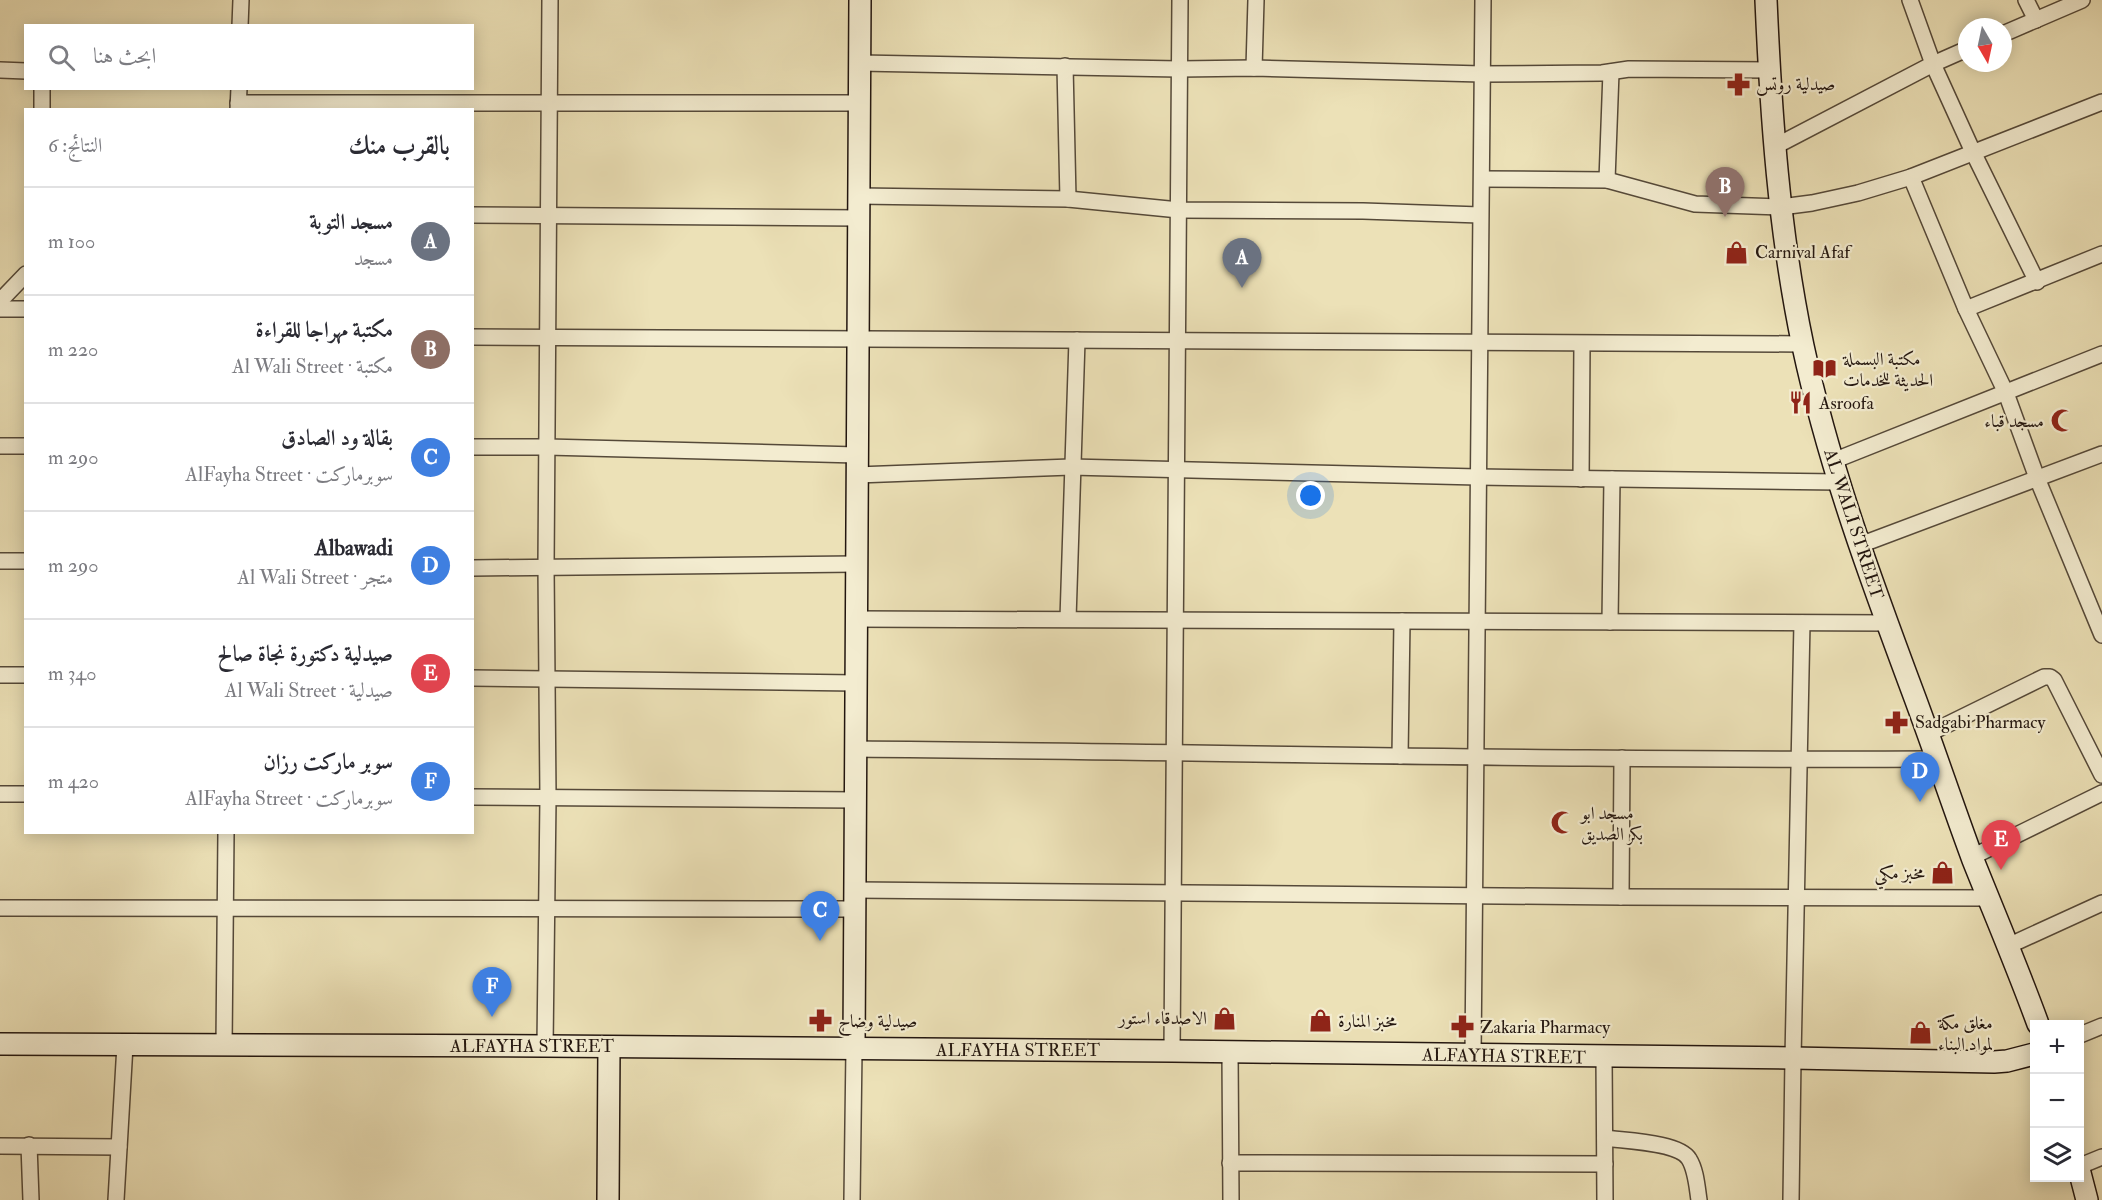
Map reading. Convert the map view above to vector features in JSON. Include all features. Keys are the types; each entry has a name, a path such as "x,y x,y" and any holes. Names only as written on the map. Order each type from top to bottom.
{"street":[{"path":"240,24 241,0"},
{"path":"545,1046 548,798 546,567 550,0"},
{"path":"852,1200 860,0"},
{"path":"1172,1051 1180,0"},
{"path":"1254,68 1256,0"},
{"path":"1473,1055 1483,0"},
{"name":"AL WALI STREET","path":"1766,0 1774,147 1781,207 1803,344 1833,461 1887,623 1972,857 2036,1020"},
{"path":"1910,0 1933,64 2037,282"},
{"path":"2026,0 2036,20"},
{"path":"2012,30 2082,0"},
{"path":"1774,147 1958,53"},
{"path":"860,63 1179,69 1254,68 1482,74 1611,72 1629,69 1769,70"},
{"path":"1065,66 1068,199"},
{"path":"0,70 24,70"},
{"path":"1607,180 1611,72"},
{"path":"42,90 42,108"},
{"path":"238,100 435,106 549,102 860,103"},
{"path":"1482,179 1607,180 1695,204 1781,207 1858,193 1911,177 2102,102"},
{"path":"1911,177 1966,309 2006,393 2037,478 2102,635"},
{"path":"859,196 1068,199 1179,210 1363,211 1480,215"},
{"path":"474,215 859,218"},
{"path":"1966,309 2102,254"},
{"path":"0,301 24,276"},
{"path":"0,309 24,309"},
{"path":"474,337 1803,344"},
{"path":"1068,620 1071,467 1077,340"},
{"path":"1581,479 1582,344"},
{"path":"1833,461 2102,354"},
{"path":"0,446 24,446"},
{"path":"474,447 547,447 857,465 1839,482"},
{"path":"1860,545 2102,454"},
{"path":"1610,622 1612,479"},
{"path":"0,561 24,561"},
{"path":"474,568 857,564"},
{"path":"856,619 1887,623"},
{"path":"1400,756 1402,621"},
{"path":"1791,1200 1803,623"},
{"path":"0,675 24,675"},
{"path":"1928,734 2044,677 2050,677 2054,680 2102,775"},
{"path":"474,678 856,682"},
{"path":"855,749 1799,760 1937,759"},
{"path":"1621,897 1623,758"},
{"path":"1972,857 2102,793"},
{"path":"0,794 24,794"},
{"path":"474,797 855,800"},
{"path":"224,1046 226,834"},
{"path":"0,908 547,908 1173,893 1989,898"},
{"path":"2008,946 2102,903"},
{"path":"2084,1033 2102,1026"},
{"name":"ALFAYHA STREET","path":"0,1044 1172,1051 1994,1062 2007,1062 2030,1055"},
{"path":"116,1200 125,1045"},
{"path":"608,1200 609,1047"},
{"path":"1230,1053 1231,1200"},
{"path":"1604,1057 1605,1200"},
{"path":"1605,1138 1672,1147 1689,1157 1699,1200"},
{"path":"29,1145 31,1200"},
{"path":"0,1146 118,1147"},
{"path":"2084,1164 2102,1157"},
{"path":"1230,1163 1605,1164"},
{"path":"2082,1182 2087,1200"}],"place":[{"name":"صيدلية روتس","path":"1738,84"},
{"name":"مكتبة مهراجا للقراءة","path":"1725,217"},
{"name":"Carnival Afaf","path":"1737,252"},
{"name":"مسجد التوبة","path":"1242,288"},
{"name":"مكتبة البسملة الحديثة للخدمات","path":"1825,369"},
{"name":"Asroofa","path":"1801,403"},
{"name":"مسجد قباء","path":"2062,421"},
{"name":"Sadgabi Pharmacy","path":"1897,722"},
{"name":"Albawadi","path":"1920,802"},
{"name":"مسجد ابو بكر الصديق","path":"1563,823"},
{"name":"صيدلية دكتورة نجاة صالح","path":"2001,870"},
{"name":"مخبز مكي","path":"1943,873"},
{"name":"بقالة ود الصادق","path":"820,941"},
{"name":"سوبر ماركت رزان","path":"492,1017"},
{"name":"الاصدقاء استور","path":"1225,1018"},
{"name":"صيدلية وضاح","path":"820,1021"},
{"name":"مخبز المنارة","path":"1320,1021"},
{"name":"Zakaria Pharmacy","path":"1462,1027"},
{"name":"مغلق مكة لمواد البناء","path":"1920,1033"}]}
